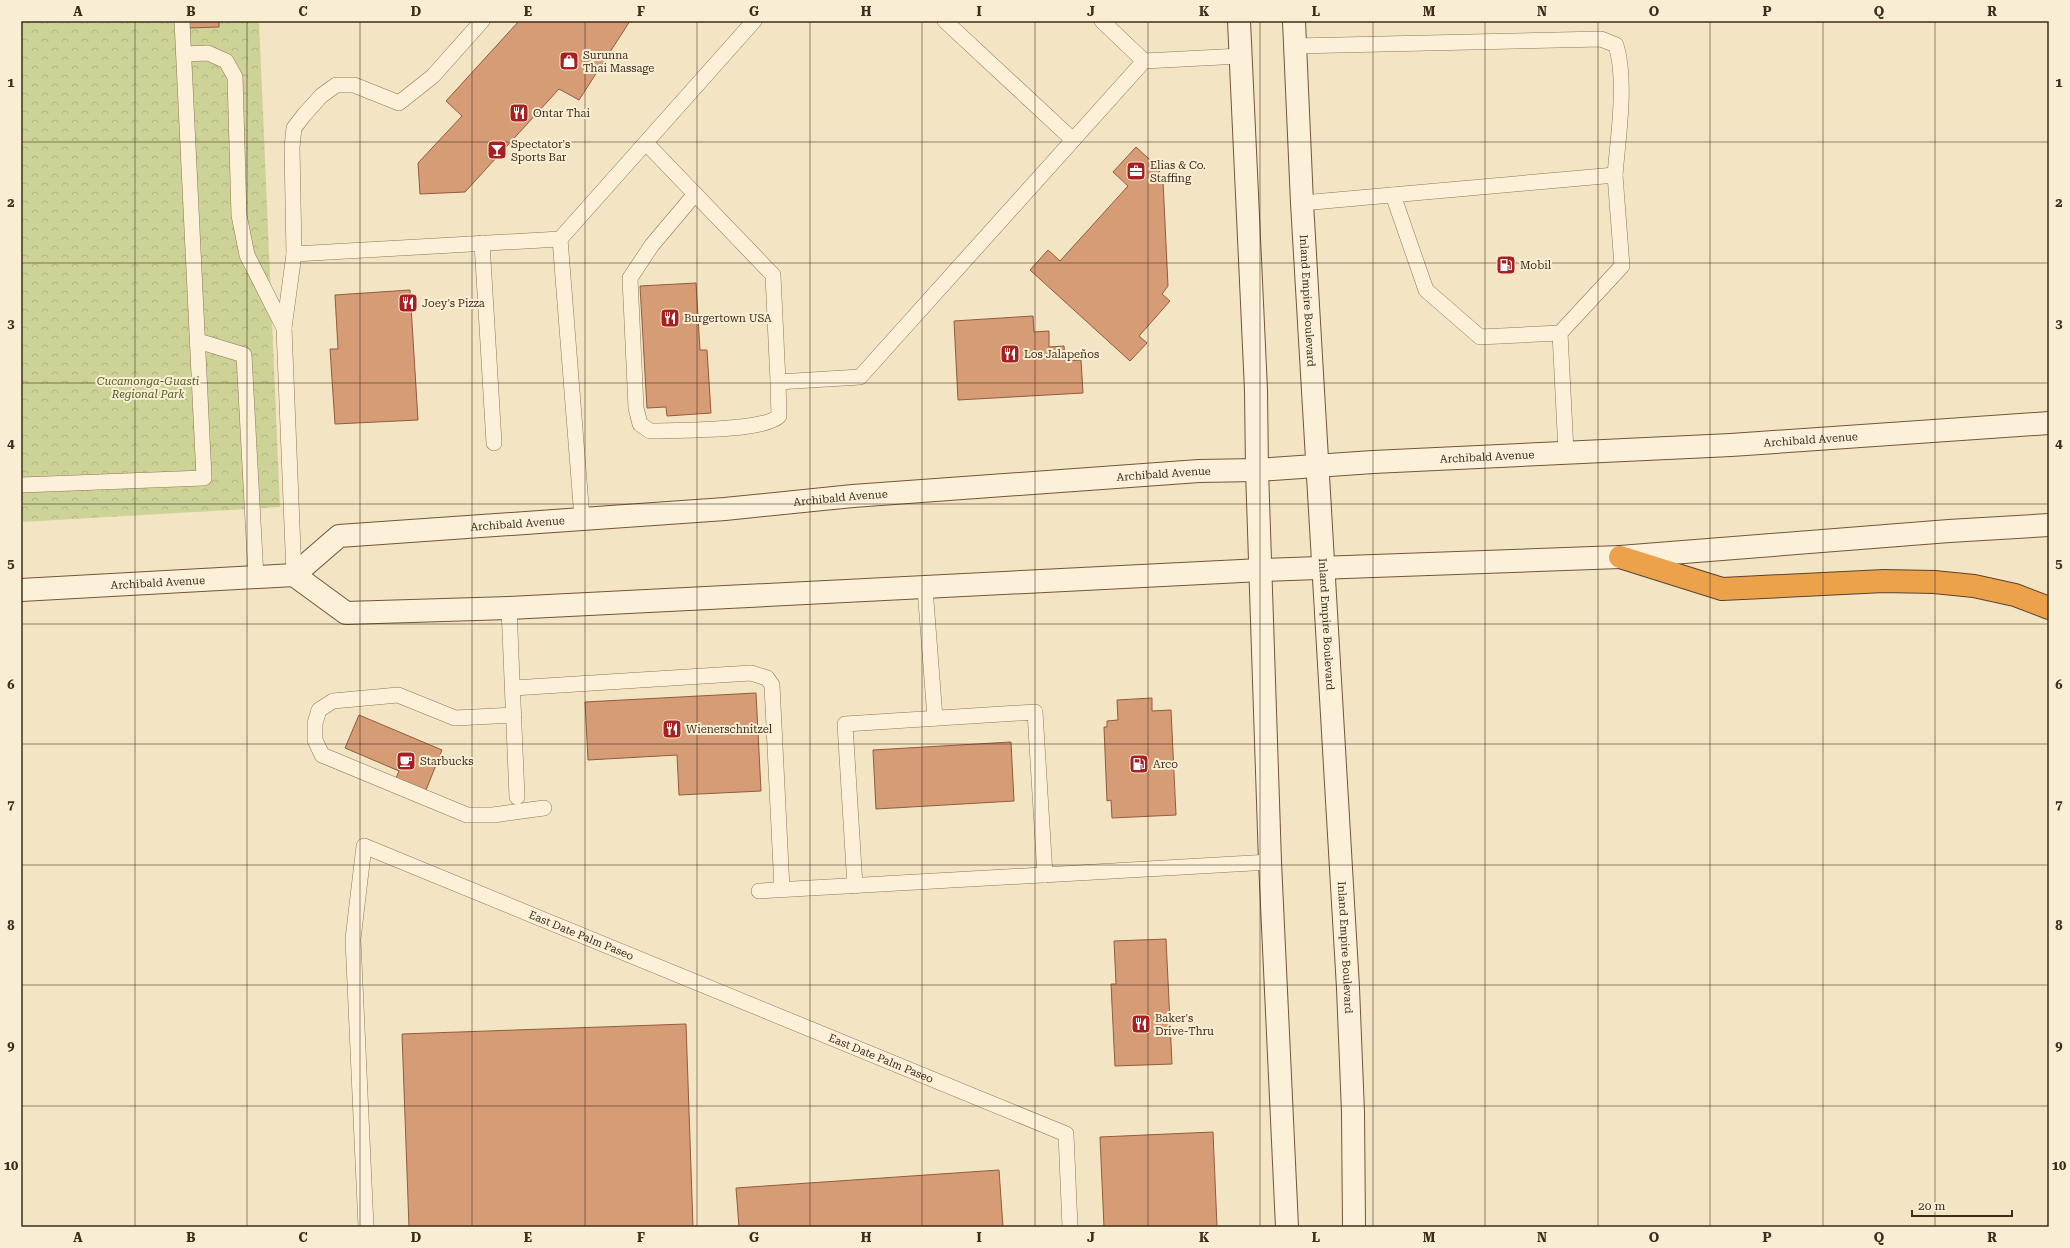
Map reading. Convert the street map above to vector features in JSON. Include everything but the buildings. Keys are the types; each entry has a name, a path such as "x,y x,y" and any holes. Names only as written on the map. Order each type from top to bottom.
{"highway":[{"path":"1620,557 1722,589 1884,581 1934,582 1974,586 2015,595 2049,608"}],"main road":[{"path":"1239,21 1256,390 1257,470 1270,862 1287,1227"},
{"name":"Inland Empire Boulevard","path":"1294,21 1316,466 1324,568 1348,988 1353,1112 1354,1227"},
{"name":"Archibald Avenue","path":"21,590 294,575 339,536 725,509 853,496 1183,472 1257,470 1566,452 1730,445 2049,423"},
{"path":"294,575 346,613 509,608 1261,570 1620,557 1950,531 2049,525"}],"lane":[{"path":"21,485 204,478 182,21"},
{"path":"294,575 284,328 294,254 292,147 294,128 304,114 321,96 336,85 354,85 399,103 433,76 482,21"},
{"path":"294,254 560,239 754,21"},
{"path":"945,21 1073,140"},
{"path":"1102,21 1144,61"},
{"path":"1295,46 1601,39 1616,45 1619,53 1621,99 1615,175 1622,266 1560,332 1480,337 1426,290 1393,196"},
{"path":"184,54 208,53 226,61 235,77 241,221 248,255 284,328"},
{"path":"778,382 860,378 1144,61 1241,56"},
{"path":"646,143 773,275 779,416 774,422 754,426 650,431 640,424 636,408 630,278 652,245 695,194"},
{"path":"1302,204 1615,175"},
{"path":"560,239 582,518"},
{"path":"482,243 494,443"},
{"path":"1560,332 1566,452"},
{"path":"198,341 244,355 256,577"},
{"path":"925,588 934,718"},
{"path":"509,608 518,798"},
{"path":"513,688 751,673 767,678 772,685 782,889"},
{"path":"514,715 455,718 398,695 333,701 319,710 315,723 315,740 322,755 467,815 494,815 544,808"},
{"path":"855,886 845,724 1035,712 1045,875"},
{"name":"East Date Palm Paseo","path":"366,1227 353,939 364,846 1066,1134 1070,1227"},
{"path":"760,891 1270,862"}],"green space":[{"name":"Cucamonga-Guasti Regional Park","path":"21,21 259,21 280,507 21,522"}],"place":[{"name":"Surunna Thai Massage","path":"569,61"},
{"name":"Ontar Thai","path":"519,113"},
{"name":"Spectator's Sports Bar","path":"497,150"},
{"name":"Elias & Co. Staffing","path":"1136,171"},
{"name":"Mobil","path":"1506,265"},
{"name":"Joey's Pizza","path":"408,303"},
{"name":"Burgertown USA","path":"670,318"},
{"name":"Los Jalapeños","path":"1010,354"},
{"name":"Wienerschnitzel","path":"672,729"},
{"name":"Starbucks","path":"406,761"},
{"name":"Arco","path":"1139,764"},
{"name":"Baker's Drive-Thru","path":"1141,1024"}]}
